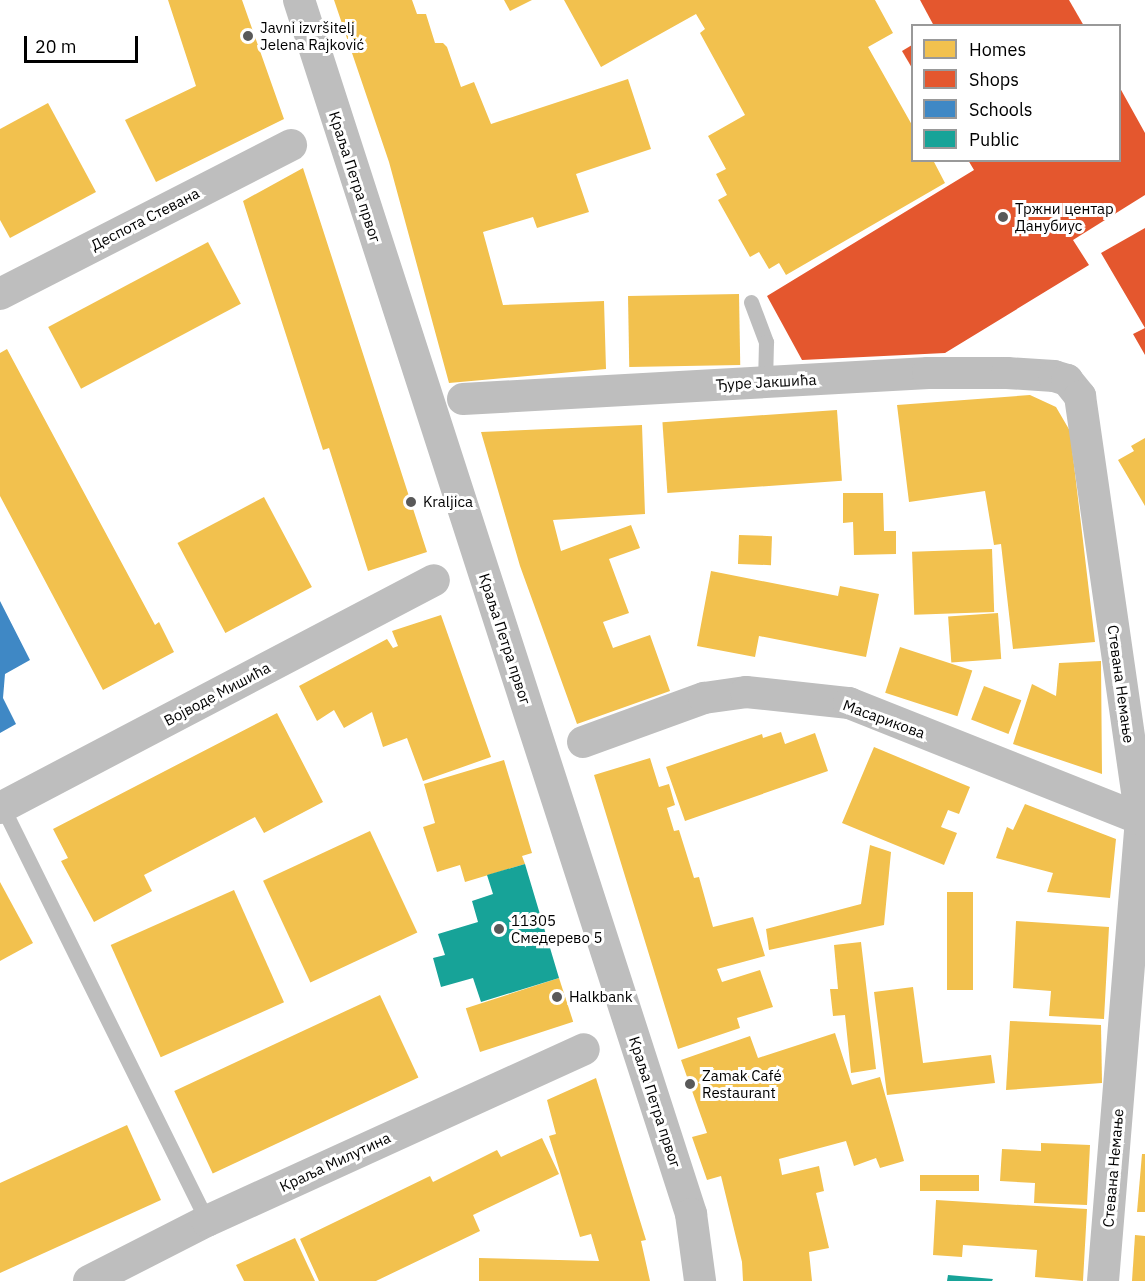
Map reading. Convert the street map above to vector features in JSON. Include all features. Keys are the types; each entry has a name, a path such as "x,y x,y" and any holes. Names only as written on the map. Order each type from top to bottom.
{"street":[{"name":"Краља Петра првог","path":"299,0 691,1214 700,1281"},
{"name":"Деспота Стевана","path":"0,294 291,145"},
{"name":"Ђуре Јакшића","path":"463,399 928,373 996,373 1054,376 1067,380"},
{"name":"Стевана Немање","path":"1067,380 1080,396 1143,820 1103,1281"},
{"name":"Војводе Мишића","path":"1,807 434,580"},
{"name":"Масарикова","path":"583,742 704,698 746,692 849,703 1143,820"},
{"name":"Краља Милутина","path":"89,1281 207,1221 584,1049"}],"lane":[{"path":"751,302 766,342 765,382"},
{"path":"1,807 207,1221"}],"building: Homes":[{"path":"168,0 242,0 284,119 156,182 125,120 196,86"},
{"path":"334,0 412,0 417,14 426,14 435,43 443,43 447,47 461,87 474,82 491,124 628,79 651,149 576,174 589,212 537,228 533,217 483,232 503,305 604,301 606,369 449,383 389,162"},
{"path":"504,0 532,0 510,11"},
{"path":"564,0 875,0 893,33 868,47 911,123 911,162 934,162 945,183 786,275 779,263 769,269 759,252 750,257 718,200 727,195 716,174 726,169 708,136 745,115 700,33 705,29 696,14 601,67"},
{"path":"48,103 96,192 10,238 0,220 0,129"},
{"path":"303,168 427,552 368,571 329,448 323,450 243,201"},
{"path":"208,242 241,304 81,389 48,327"},
{"path":"739,294 740,365 629,367 628,296"},
{"path":"7,349 155,625 159,622 174,652 103,690 0,496 0,353"},
{"path":"1030,395 1056,407 1070,431 1095,642 1013,649 1001,544 994,545 985,491 909,502 897,405"},
{"path":"837,410 842,481 667,493 662,422"},
{"path":"642,425 645,514 553,520 561,551 631,525 640,548 609,559 629,613 603,622 613,648 650,635 670,691 577,724 520,566 481,432"},
{"path":"1145,438 1145,506 1118,460 1134,451 1131,446"},
{"path":"843,493 883,493 884,531 896,531 896,554 854,555 853,522 843,523"},
{"path":"264,497 312,587 225,633 177,543"},
{"path":"739,535 772,536 771,565 738,564"},
{"path":"992,549 994,612 914,615 912,552"},
{"path":"711,571 838,596 840,586 879,594 866,657 759,636 755,657 697,646"},
{"path":"998,613 1001,659 951,662 948,616"},
{"path":"441,615 491,757 423,781 407,738 383,747 372,712 344,728 334,710 317,721 299,686 387,639 393,648 398,646 392,631"},
{"path":"900,647 972,670 957,716 885,693"},
{"path":"1101,661 1102,774 1013,744 1032,684 1056,696 1059,663"},
{"path":"984,686 1021,700 1008,734 971,720"},
{"path":"277,713 323,802 264,833 255,817 144,875 152,891 94,922 61,861 68,858 53,829"},
{"path":"781,732 785,744 815,733 828,771 685,821 666,767 762,734 763,738"},
{"path":"874,747 970,787 959,814 948,810 941,827 957,833 944,865 842,823"},
{"path":"650,758 659,787 669,784 675,805 667,808 674,831 679,830 694,878 699,877 713,927 753,917 765,956 717,969 722,982 760,970 773,1007 737,1018 740,1028 678,1049 594,775"},
{"path":"504,760 532,853 522,856 525,864 465,882 460,865 437,872 423,827 435,823 424,784"},
{"path":"1025,804 1116,839 1110,898 1047,892 1053,873 996,858 1007,827 1013,830"},
{"path":"370,831 417,933 310,982 263,881"},
{"path":"870,845 891,852 884,925 769,950 766,929 861,904"},
{"path":"0,882 33,943 0,961"},
{"path":"234,890 284,1002 161,1057 111,945"},
{"path":"947,892 973,892 973,990 947,990"},
{"path":"1016,921 1109,927 1104,1019 1049,1016 1051,991 1013,988"},
{"path":"861,942 876,1069 851,1073 845,1015 833,1016 830,989 838,989 834,945"},
{"path":"559,978 573,1022 480,1052 466,1008"},
{"path":"913,987 923,1063 991,1055 995,1083 887,1095 874,992"},
{"path":"380,995 418,1077 213,1173 174,1091"},
{"path":"1010,1021 1101,1025 1102,1083 1006,1090"},
{"path":"835,1033 852,1085 880,1077 904,1161 880,1168 876,1158 854,1166 846,1141 779,1159 782,1175 819,1166 824,1191 816,1193 829,1248 809,1252 812,1281 743,1281 742,1262 721,1176 707,1180 692,1137 707,1133 681,1060 750,1036 758,1058"},
{"path":"596,1078 646,1240 641,1241 650,1281 479,1281 479,1258 599,1261 591,1234 580,1237 549,1136 556,1134 547,1100"},
{"path":"127,1125 161,1200 0,1273 0,1183"},
{"path":"542,1138 559,1174 473,1215 480,1231 376,1281 319,1281 300,1239 430,1176 433,1182 497,1150 501,1157"},
{"path":"1041,1143 1090,1145 1087,1205 1034,1203 1035,1183 1000,1181 1002,1149 1041,1151"},
{"path":"1142,1154 1145,1154 1145,1212 1137,1212"},
{"path":"920,1175 979,1175 979,1191 920,1191"},
{"path":"936,1200 1087,1209 1083,1281 1035,1277 1037,1250 963,1245 962,1257 933,1255"},
{"path":"1135,1235 1145,1236 1145,1281 1132,1281"},
{"path":"295,1238 315,1281 244,1281 236,1265"}],"building: Shops":[{"path":"920,0 1069,0 1083,24 933,24"},
{"path":"911,46 911,66 902,51"},
{"name":"Тржни центар Данубиус","path":"1121,90 1145,133 1145,195 1073,240 1089,265 945,353 802,360 767,296 974,170 969,162 1121,162"},
{"path":"1145,228 1145,328 1101,253"},
{"path":"1145,328 1145,355 1133,334"}],"building: Schools":[{"path":"0,601 30,660 5,674 3,698 16,724 0,733"}],"building: Public":[{"name":"11305 Смедерево 5","path":"525,864 559,978 481,1002 473,978 441,987 433,958 445,955 438,934 478,922 472,901 493,894 487,875"},
{"path":"948,1275 993,1279 992,1281 947,1281"}],"place":[{"name":"Javni izvršitelj Jelena Rajković","path":"248,36"},
{"name":"Тржни центар Данубиус","path":"1003,217"},
{"name":"Kraljica","path":"411,502"},
{"name":"11305 Смедерево 5","path":"499,929"},
{"name":"Halkbank","path":"557,997"},
{"name":"Zamak Café Restaurant","path":"690,1084"}]}
